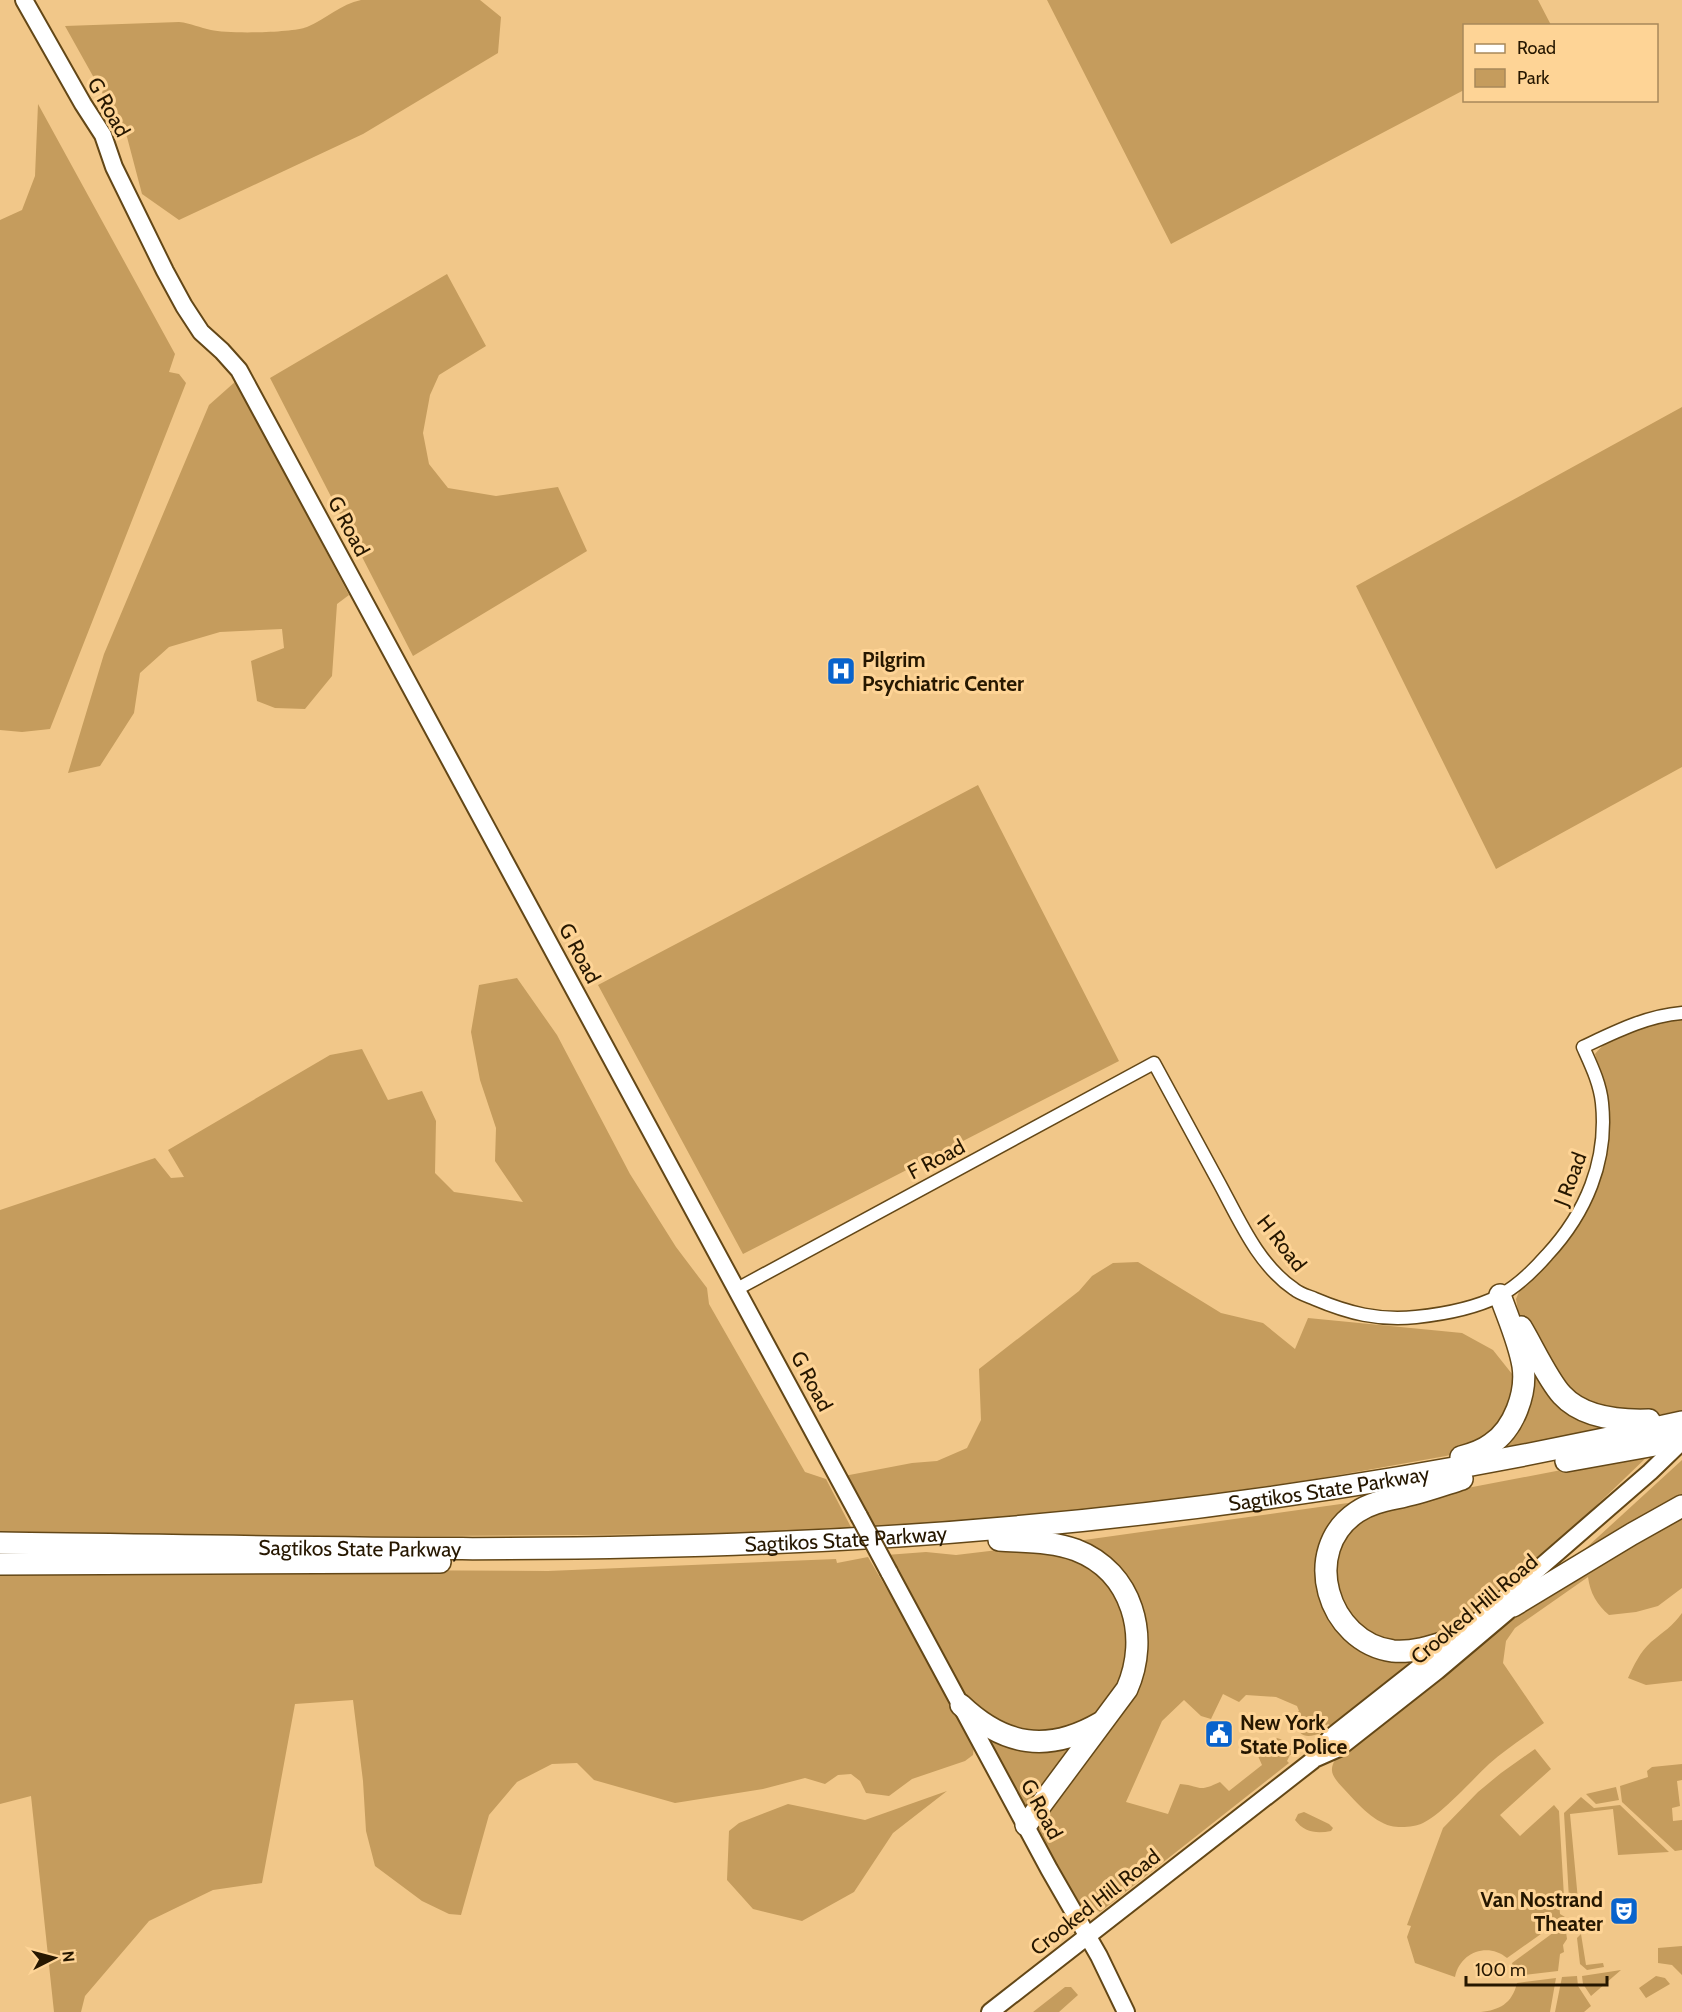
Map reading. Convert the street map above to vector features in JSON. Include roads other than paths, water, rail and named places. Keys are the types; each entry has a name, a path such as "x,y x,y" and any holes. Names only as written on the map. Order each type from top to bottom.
{"highway":[{"path":"1500,1295 1561,1394 1575,1405 1608,1418 1627,1420 1682,1417"},
{"path":"1335,1488 1461,1458 1492,1444 1503,1432 1520,1402 1524,1368 1520,1349 1500,1295"},
{"name":"Sagtikos State Parkway","path":"0,1544 584,1548 767,1543 923,1534 1151,1512 1335,1488 1554,1449 1682,1422"},
{"name":"Sagtikos State Parkway","path":"0,1564 714,1558 853,1551 1104,1530 1259,1511 1462,1479 1682,1440"},
{"path":"1455,1639 1404,1651 1384,1649 1365,1641 1348,1628 1334,1610 1327,1588 1326,1565 1336,1534 1356,1512 1373,1504 1462,1479"},
{"path":"1513,1606 1682,1506"},
{"path":"999,1540 1058,1546 1078,1551 1105,1569 1121,1588 1133,1612 1138,1640 1134,1673 1127,1689 1026,1825"},
{"path":"961,1705 985,1726 1004,1736 1028,1742 1048,1742 1070,1738 1106,1720"}],"street":[{"name":"G Road","path":"24,0 82,104 103,135 119,178 184,306 201,332 239,370 858,1516 1108,1973 1126,2012"},
{"name":"J Road","path":"1500,1295 1522,1282 1558,1243 1574,1222 1588,1197 1597,1174 1602,1153 1602,1102 1597,1080 1583,1047 1621,1029 1663,1015 1682,1013"},
{"name":"F Road","path":"737,1289 1154,1063"},
{"name":"H Road","path":"1154,1063 1245,1232 1277,1275 1295,1290 1337,1308 1361,1315 1384,1318 1405,1318 1450,1312 1475,1306 1500,1295"},
{"name":"Crooked Hill Road","path":"1312,1761 1330,1737 1483,1617 1650,1472 1682,1440"},
{"name":"Crooked Hill Road","path":"990,2012 1312,1761 1339,1748 1437,1671 1596,1531 1630,1498 1650,1472"}],"place":[{"name":"Pilgrim Psychiatric Center","path":"841,671"},
{"name":"New York State Police","path":"1219,1734"},
{"name":"Van Nostrand Theater","path":"1624,1911"}]}
